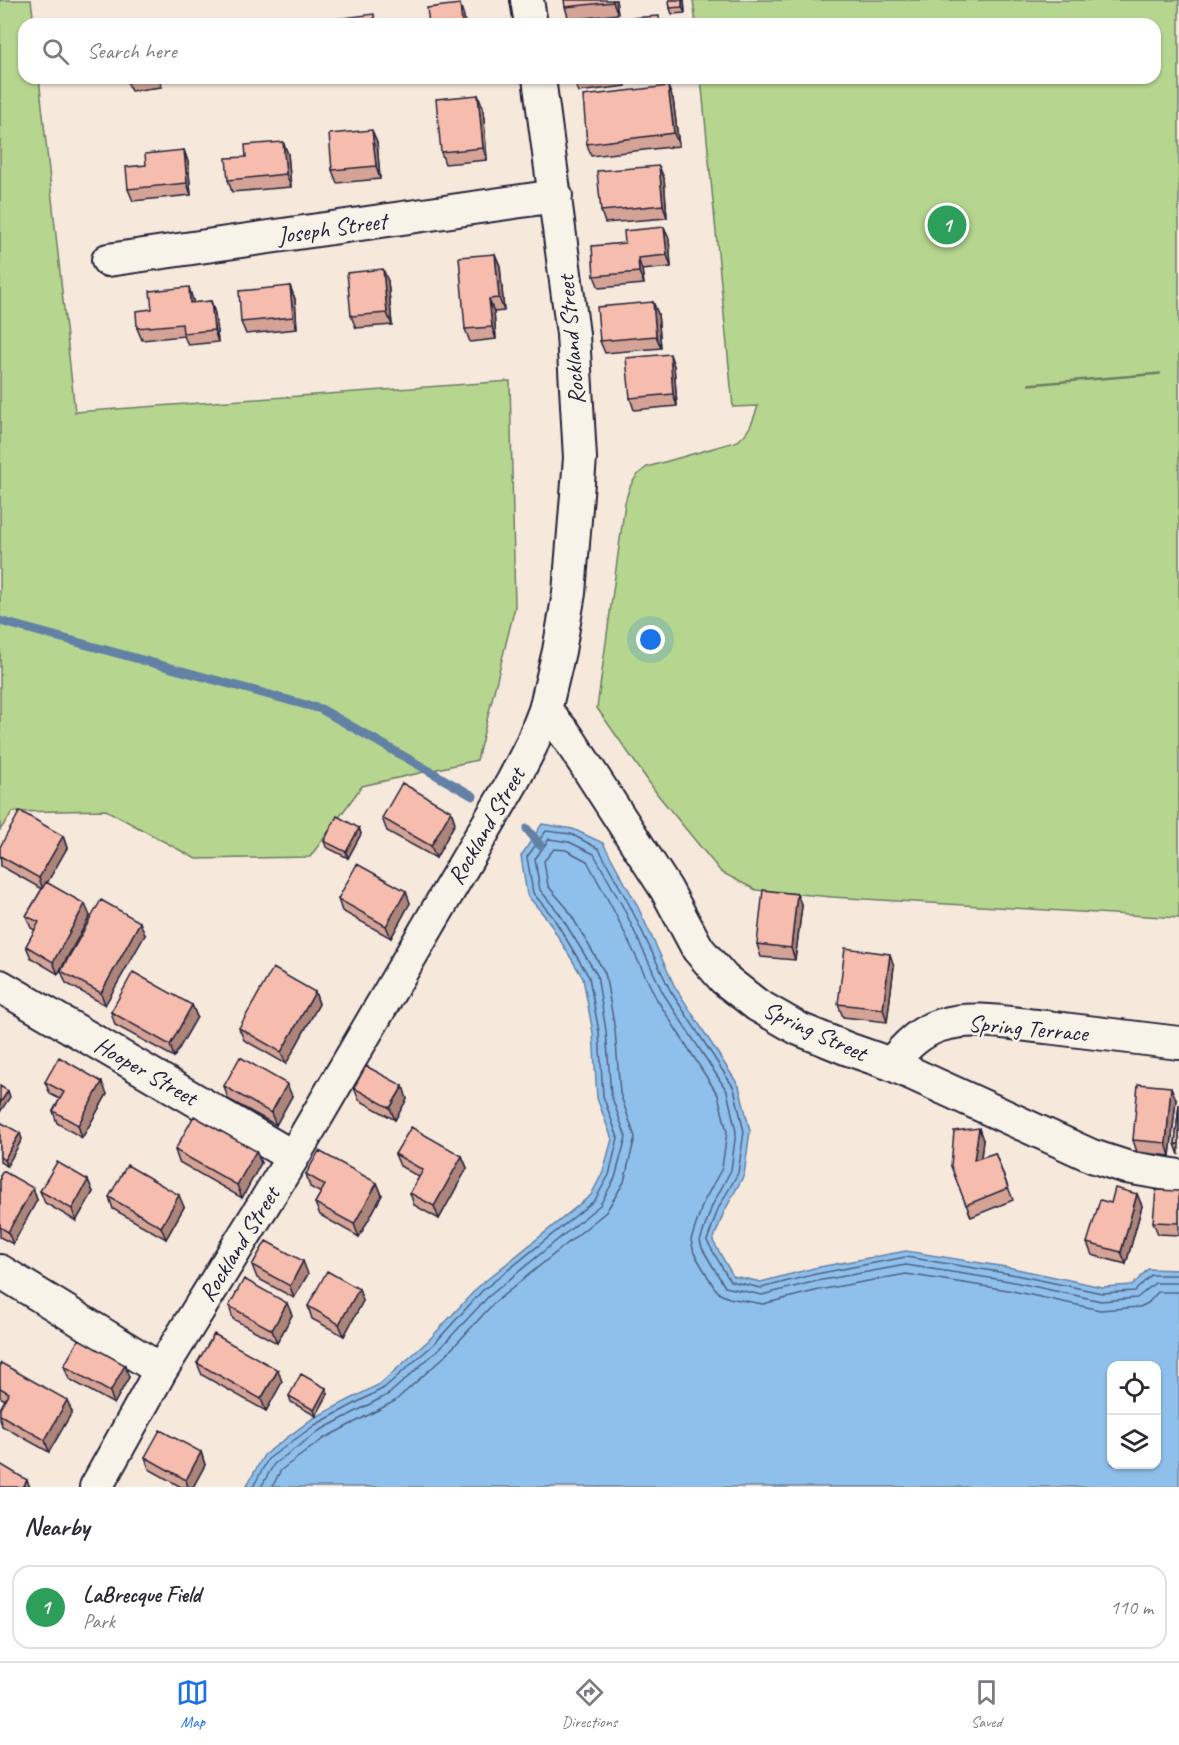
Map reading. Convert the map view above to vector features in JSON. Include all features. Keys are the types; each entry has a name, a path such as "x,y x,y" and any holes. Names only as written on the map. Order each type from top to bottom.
{"street":[{"path":"527,0 530,18"},
{"name":"Rockland Street","path":"96,1487 161,1370 292,1156 513,781 531,746 545,710 570,592 580,458 573,334 539,84"},
{"name":"Joseph Street","path":"108,260 556,196"},
{"name":"Spring Street","path":"545,710 567,736 666,889 698,949 724,979 757,1005 800,1029 891,1064 1092,1156 1126,1167 1179,1176"},
{"name":"Hooper Street","path":"0,986 292,1156"},
{"name":"Spring Terrace","path":"891,1064 907,1045 923,1033 941,1025 959,1022 1010,1023 1179,1043"},
{"path":"0,1271 161,1370"}],"green space":[{"path":"0,0 31,0 33,18 18,18 18,84 40,84 75,412 510,381 515,607 477,760 362,786 310,857 196,859 106,810 13,812 0,830"},
{"path":"693,0 1179,0 1179,918 832,897 756,890 721,872 658,795 597,708 625,503 632,482 647,467 738,441 753,421 758,406 733,407 702,84 1161,84 1161,18 695,18","holes":["1160,373 1160,374 1029,384"]}],"water":[{"path":"542,824 573,829 603,843 636,903 675,987 739,1086 750,1131 744,1175 724,1212 713,1241 733,1276 761,1282 814,1268 906,1251 1012,1268 1102,1287 1133,1285 1148,1269 1179,1270 1179,1487 246,1487 264,1455 312,1419 380,1384 429,1340 478,1287 591,1195 603,1172 612,1139 597,1098 593,1033 583,978 548,920 527,895 521,856"}],"building":[{"path":"564,0 613,0 613,2 565,7"},
{"path":"669,0 682,0 682,7 670,8"},
{"path":"460,4 461,18 428,18 427,8"},
{"path":"374,14 374,18 343,18"},
{"path":"659,16 659,18 630,18"},
{"path":"668,86 674,133 587,144 583,96"},
{"path":"478,95 483,148 441,152 436,99"},
{"path":"372,130 376,166 332,170 329,134"},
{"path":"283,142 286,174 228,180 226,158 246,157 245,145"},
{"path":"184,150 187,183 128,189 126,167 146,165 145,154"},
{"path":"659,166 663,205 601,211 597,171"},
{"path":"664,227 667,255 638,258 639,272 594,276 592,246 625,243 624,231"},
{"path":"495,254 499,298 489,299 492,327 465,329 459,257"},
{"path":"383,269 387,313 351,316 347,273"},
{"path":"290,286 293,317 241,322 239,291"},
{"path":"189,287 190,303 211,301 214,330 183,333 182,324 137,328 136,311 152,309 150,291"},
{"path":"653,302 656,336 600,341 597,307"},
{"path":"670,354 673,394 630,398 626,358"},
{"path":"402,783 451,811 431,846 382,818"},
{"path":"20,811 63,836 39,878 0,856 0,847"},
{"path":"337,816 359,828 346,852 324,841"},
{"path":"357,864 406,891 386,926 338,899"},
{"path":"46,882 85,904 53,962 26,946 39,922 26,916"},
{"path":"763,890 797,894 791,948 757,944"},
{"path":"101,900 140,922 101,993 61,971"},
{"path":"845,948 890,954 883,1009 838,1004"},
{"path":"273,968 315,992 281,1052 239,1028"},
{"path":"133,972 192,1005 170,1045 111,1012"},
{"path":"59,1057 102,1082 78,1125 53,1111 64,1092 45,1082"},
{"path":"240,1057 287,1084 271,1113 224,1086"},
{"path":"366,1066 403,1086 390,1108 354,1088"},
{"path":"1138,1084 1171,1087 1166,1143 1133,1140"},
{"path":"0,1086 8,1091 0,1103"},
{"path":"1179,1104 1179,1144 1175,1144"},
{"path":"194,1116 256,1151 237,1185 175,1150"},
{"path":"0,1122 20,1133 4,1160 0,1157"},
{"path":"411,1127 462,1156 434,1206 410,1193 423,1170 395,1154"},
{"path":"979,1128 974,1160 995,1153 1008,1188 966,1205 951,1166 954,1131"},
{"path":"319,1151 377,1183 354,1224 315,1203 325,1185 306,1174"},
{"path":"57,1162 88,1180 72,1209 40,1191"},
{"path":"127,1165 179,1195 161,1227 109,1197"},
{"path":"3,1171 33,1188 8,1232 0,1227 0,1176"},
{"path":"1115,1188 1137,1194 1121,1252 1087,1243 1100,1200 1111,1203"},
{"path":"1156,1190 1179,1191 1179,1223 1153,1222"},
{"path":"266,1241 303,1261 290,1286 252,1265"},
{"path":"327,1271 359,1289 339,1324 308,1306"},
{"path":"244,1279 287,1303 272,1330 229,1306"},
{"path":"214,1334 278,1370 261,1399 197,1363"},
{"path":"79,1339 125,1365 110,1392 64,1366"},
{"path":"1,1363 67,1400 45,1440 0,1415 0,1409 9,1393 0,1388"},
{"path":"301,1374 326,1388 314,1410 289,1396"},
{"path":"160,1430 201,1452 186,1480 145,1457"},
{"path":"0,1464 27,1480 23,1487 0,1487"}],"waterway":[{"path":"0,621 321,709 473,796"},
{"path":"527,829 540,845"}],"place":[{"name":"LaBrecque Field","path":"947,225"}]}
